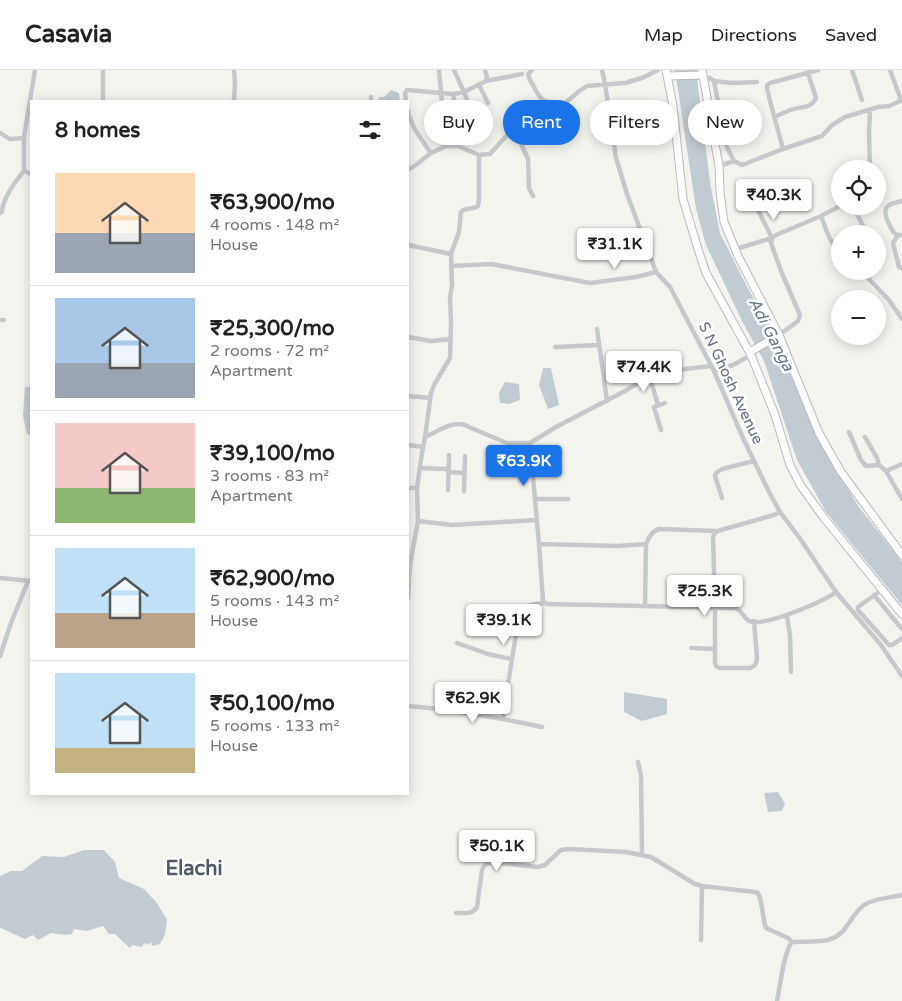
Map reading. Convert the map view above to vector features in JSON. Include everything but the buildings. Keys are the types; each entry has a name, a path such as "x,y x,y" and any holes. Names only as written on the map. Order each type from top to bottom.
{"main road":[{"path":"902,555 841,472 819,433 777,336 724,222 719,166 703,74 667,73 687,215 706,273 750,353 775,415 790,465 795,475 824,518 902,614"},
{"path":"750,353 777,336"}],"street":[{"path":"30,100 35,70"},
{"path":"103,70 103,100"},
{"path":"234,70 234,100"},
{"path":"439,70 442,100"},
{"path":"454,70 467,100"},
{"path":"485,70 486,81"},
{"path":"528,76 532,70"},
{"name":"S N Ghosh Avenue","path":"602,70 616,158 627,194 656,272 670,287 714,371 754,461 780,512 836,592 881,645 902,676"},
{"path":"569,100 587,86 620,84 658,70"},
{"path":"783,149 766,88 767,85 818,70"},
{"path":"852,70 862,100"},
{"path":"714,81 727,147 734,161 742,165 822,136 832,125 845,117 878,107 889,106 902,100 890,70"},
{"path":"406,100 405,93 407,90 453,94 464,92 486,81 520,72 528,76 543,100"},
{"path":"774,117 789,110 809,106 816,101 808,73"},
{"path":"703,74 714,81 732,84 757,82"},
{"path":"479,85 486,100"},
{"path":"453,94 454,100"},
{"path":"0,213 12,188 24,171 24,138 30,101"},
{"path":"870,110 870,160"},
{"path":"409,115 411,122 431,153"},
{"path":"0,133 10,139 24,138"},
{"path":"409,169 431,153 446,146 461,147 479,155 494,152 503,141"},
{"path":"522,145 528,159 529,188 533,196"},
{"path":"409,582 418,521 417,488 430,398 434,384 450,358 451,254 459,232 461,212 478,206 479,155"},
{"path":"719,166 734,161"},
{"path":"24,171 30,174"},
{"path":"902,201 890,205 886,208 885,212 890,227 894,233 900,235 893,242 899,267 902,268"},
{"path":"736,249 772,238 831,211"},
{"path":"759,212 772,238 771,243 780,271 800,315 798,321 777,336"},
{"path":"821,216 831,241"},
{"path":"409,245 451,254"},
{"path":"451,266 491,264 590,283 636,277 656,272"},
{"path":"870,280 889,300 902,319"},
{"path":"597,328 607,401"},
{"path":"409,337 431,341 451,339"},
{"path":"555,347 599,345"},
{"path":"714,371 733,365 750,353"},
{"path":"425,437 447,425 460,424 467,425 507,443 530,443 556,427 635,386 651,373 711,366"},
{"path":"649,375 658,405"},
{"path":"409,396 430,398"},
{"path":"661,430 654,406 665,403"},
{"path":"849,432 864,464 869,466 879,465"},
{"path":"865,437 879,465 886,471 902,500"},
{"path":"530,443 543,602"},
{"path":"409,445 423,447"},
{"path":"448,455 448,490"},
{"path":"464,490 465,456"},
{"path":"722,498 715,476 718,471 754,461"},
{"path":"886,471 902,464"},
{"path":"420,468 465,473"},
{"path":"409,488 417,488"},
{"path":"535,499 568,498"},
{"path":"644,606 646,544 651,534 655,531 664,529 717,531 780,512"},
{"path":"418,521 452,525 536,520"},
{"path":"717,531 714,534 713,540 716,666 720,668 750,668 754,666 757,658 754,621"},
{"path":"538,544 618,546 646,544"},
{"path":"0,578 30,581 11,623 0,656"},
{"path":"882,590 858,607 858,610 889,645 902,638"},
{"path":"503,719 518,623 522,610 526,607 543,602 549,604 735,608 748,620 765,621 787,616 836,592"},
{"path":"874,595 902,628"},
{"path":"787,616 790,635 791,672"},
{"path":"456,643 488,654 511,659"},
{"path":"691,648 715,649"},
{"path":"409,706 503,719 542,727"},
{"path":"638,762 641,776 642,854"},
{"path":"456,913 470,913 477,907 482,870 488,862 538,867 545,865 560,850 568,848 642,854 651,857 695,884 758,893 761,899 762,917 766,928 788,938 792,942 832,939 841,932 864,905 902,895"},
{"path":"701,940 702,886"},
{"path":"777,1001 786,954 792,942"}],"water":[{"name":"Adi Ganga","path":"675,70 696,70 700,100 688,100 688,145 705,145 710,182 720,233 776,339 818,440 859,507 902,562 902,605 826,512 797,460 764,361 743,323 706,245 696,209"},
{"path":"391,90 399,93 400,100 378,100 379,97 384,97"},
{"path":"543,368 551,368 559,405 548,409 539,385"},
{"path":"505,382 519,384 520,400 509,404 500,403 499,393"},
{"path":"25,387 30,387 30,435 27,434 23,416"},
{"path":"624,692 667,699 667,714 642,721 624,712"},
{"path":"778,792 785,804 782,811 768,812 764,793"},
{"path":"84,850 104,850 115,862 119,878 144,889 157,903 167,920 165,935 160,944 152,946 151,942 148,945 144,943 142,947 132,945 130,948 115,934 109,934 103,926 87,931 74,929 72,934 66,935 51,933 38,940 33,935 25,939 0,929 0,876 11,871 22,871 42,856 64,857"}],"district":[{"name":"Elachi","path":"194,868"}]}
